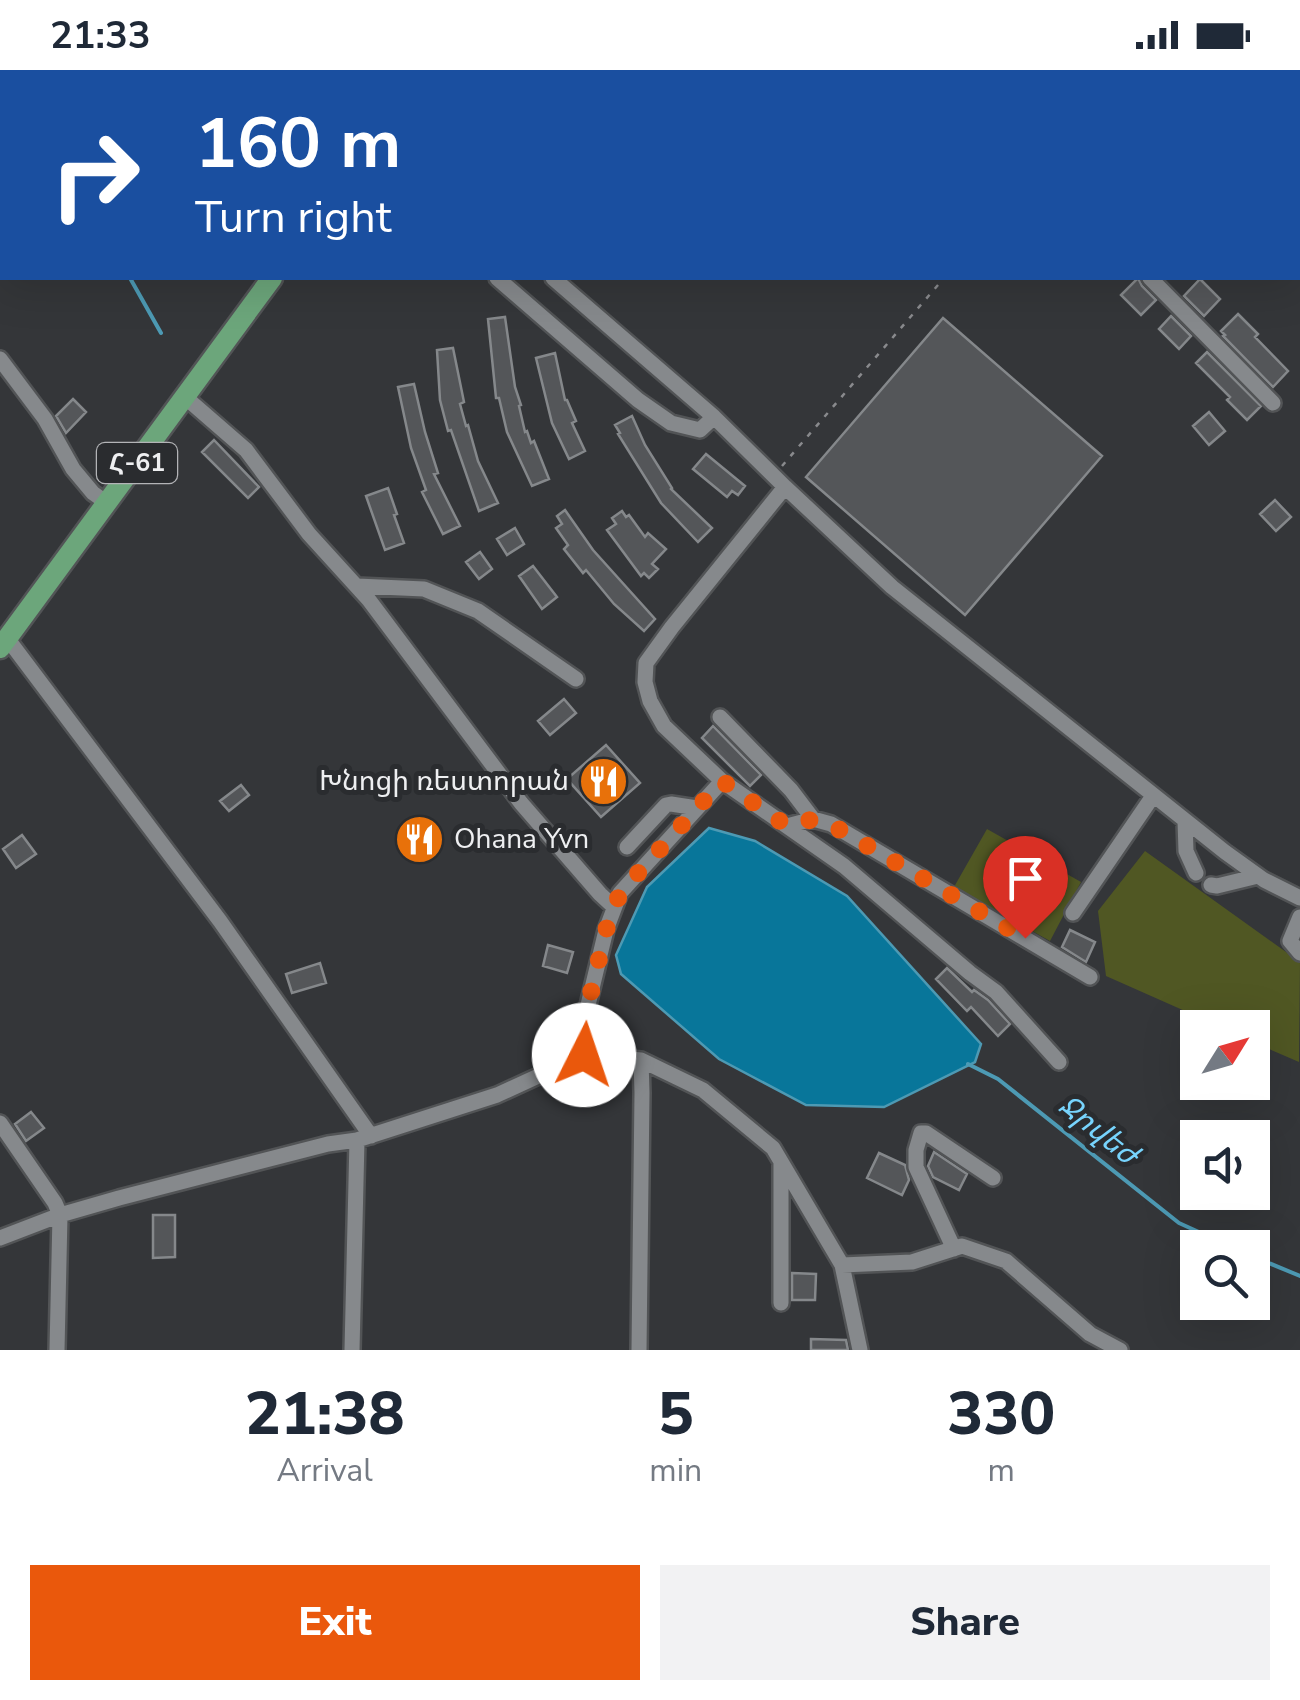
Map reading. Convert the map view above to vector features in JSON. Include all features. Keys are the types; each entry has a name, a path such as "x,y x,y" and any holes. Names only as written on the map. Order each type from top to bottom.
{"main road":[{"name":"Հ-61","path":"4,643 271,280"}],"street":[{"path":"500,280 638,400 670,423 700,430 714,416"},
{"path":"555,280 714,416 892,586 1186,821 1258,876 1300,898"},
{"path":"1152,280 1274,403"},
{"path":"0,360 45,420 73,469 108,503"},
{"path":"184,397 246,450 308,534 357,586 439,691 520,803 614,907"},
{"path":"779,481 646,663 645,682 650,700 664,726 722,781 844,866 996,992 1060,1062"},
{"path":"357,586 424,590 478,611 576,680"},
{"path":"4,643 220,921 364,1138 352,1350"},
{"path":"720,717 814,819"},
{"path":"584,1055 582,1030 606,930 620,893 722,781"},
{"path":"1073,913 1154,796"},
{"path":"627,847 666,805 697,808"},
{"path":"787,826 814,819 830,824 1090,976"},
{"path":"1186,821 1186,851 1196,874"},
{"path":"1211,885 1258,876"},
{"path":"1300,917 1290,941 1300,953"},
{"path":"0,1238 118,1198 364,1138 497,1095 584,1055 640,1060 703,1090 772,1148 842,1264 860,1350"},
{"path":"639,1350 640,1060"},
{"path":"0,1123 60,1216 57,1350"},
{"path":"954,1249 916,1167 921,1133 926,1132 992,1178"},
{"path":"781,1162 781,1303"},
{"path":"842,1264 912,1262 962,1246 1006,1262 1090,1334 1120,1350"}],"path":[{"path":"779,481 942,280"}],"green space":[{"path":"987,829 1081,882 1050,941 954,887"},
{"path":"1145,851 1300,962 1299,1062 1270,1049 1270,1010 1183,1010 1106,976 1098,911"}],"water":[{"path":"709,828 755,841 847,896 981,1044 975,1062 884,1107 806,1105 719,1059 621,974 616,955 647,887"}],"building":[{"path":"1139,280 1156,300 1141,315 1121,295"},
{"path":"1201,280 1220,299 1204,316 1184,296"},
{"path":"1238,314 1288,371 1273,387 1223,336 1221,331"},
{"path":"1171,316 1191,336 1179,349 1159,329"},
{"path":"505,317 525,432 531,443 534,441 549,479 532,486 496,398 488,319"},
{"path":"943,318 1102,456 965,615 806,477"},
{"path":"453,348 466,426 498,503 479,511 440,400 437,350"},
{"path":"1207,352 1261,406 1247,420 1196,363"},
{"path":"555,353 565,400 576,421 572,423 585,451 569,459 552,423 536,358"},
{"path":"414,384 438,473 434,474 460,526 443,534 422,492 426,490 411,448 398,387"},
{"path":"73,399 86,412 66,433 56,416"},
{"path":"1209,412 1225,431 1209,445 1193,426"},
{"path":"632,416 671,489 712,528 698,542 661,503 618,434 615,425"},
{"path":"214,440 259,487 248,498 202,452"},
{"path":"706,454 745,486 738,495 732,491 727,497 693,469"},
{"path":"388,488 404,543 385,550 366,496"},
{"path":"1275,500 1291,517 1276,531 1260,514"},
{"path":"565,510 593,550 655,619 644,631 614,604 586,570 583,573 564,549 568,545 556,528 562,524 557,516"},
{"path":"622,511 645,537 648,533 666,549 652,564 658,569 649,578 644,573 641,576 607,530 616,524 612,518"},
{"path":"515,528 524,544 507,555 497,539"},
{"path":"480,552 492,569 479,579 466,562"},
{"path":"533,566 557,597 542,609 519,576"},
{"path":"564,699 576,713 550,735 538,721"},
{"path":"713,726 761,775 750,786 702,738"},
{"name":"Խնոցի ռեստորան","path":"606,745 640,783 601,817 567,779"},
{"path":"241,785 249,795 229,811 220,801"},
{"path":"22,835 36,854 16,868 3,849"},
{"path":"1070,930 1095,942 1086,962 1062,947"},
{"path":"548,945 573,952 567,973 543,966"},
{"path":"320,963 326,983 292,993 286,974"},
{"path":"947,968 972,992 988,1000 1010,1024 998,1036 971,1007 967,1011 936,979"},
{"path":"31,1112 44,1128 26,1141 15,1124"},
{"path":"934,1152 967,1174 959,1190 933,1177 928,1166"},
{"path":"879,1153 905,1165 909,1180 902,1195 867,1178"},
{"path":"153,1215 175,1215 175,1257 153,1258"},
{"path":"792,1273 816,1274 815,1300 792,1300"},
{"path":"811,1339 846,1340 848,1350 811,1350"}],"waterway":[{"name":"Ջրվեժ","path":"131,280 161,333"},
{"name":"Ջրվեժ","path":"968,1064 998,1079 1179,1223 1194,1230"},
{"name":"Ջրվեժ","path":"1270,1264 1300,1276"}],"place":[{"name":"Խնոցի ռեստորան","path":"604,781"},
{"name":"Ohana Yvn","path":"419,839"}],"route":[{"path":"584,1055 582,1030 606,930 620,893 722,781 787,826 814,819 830,824 1025,938"}]}
